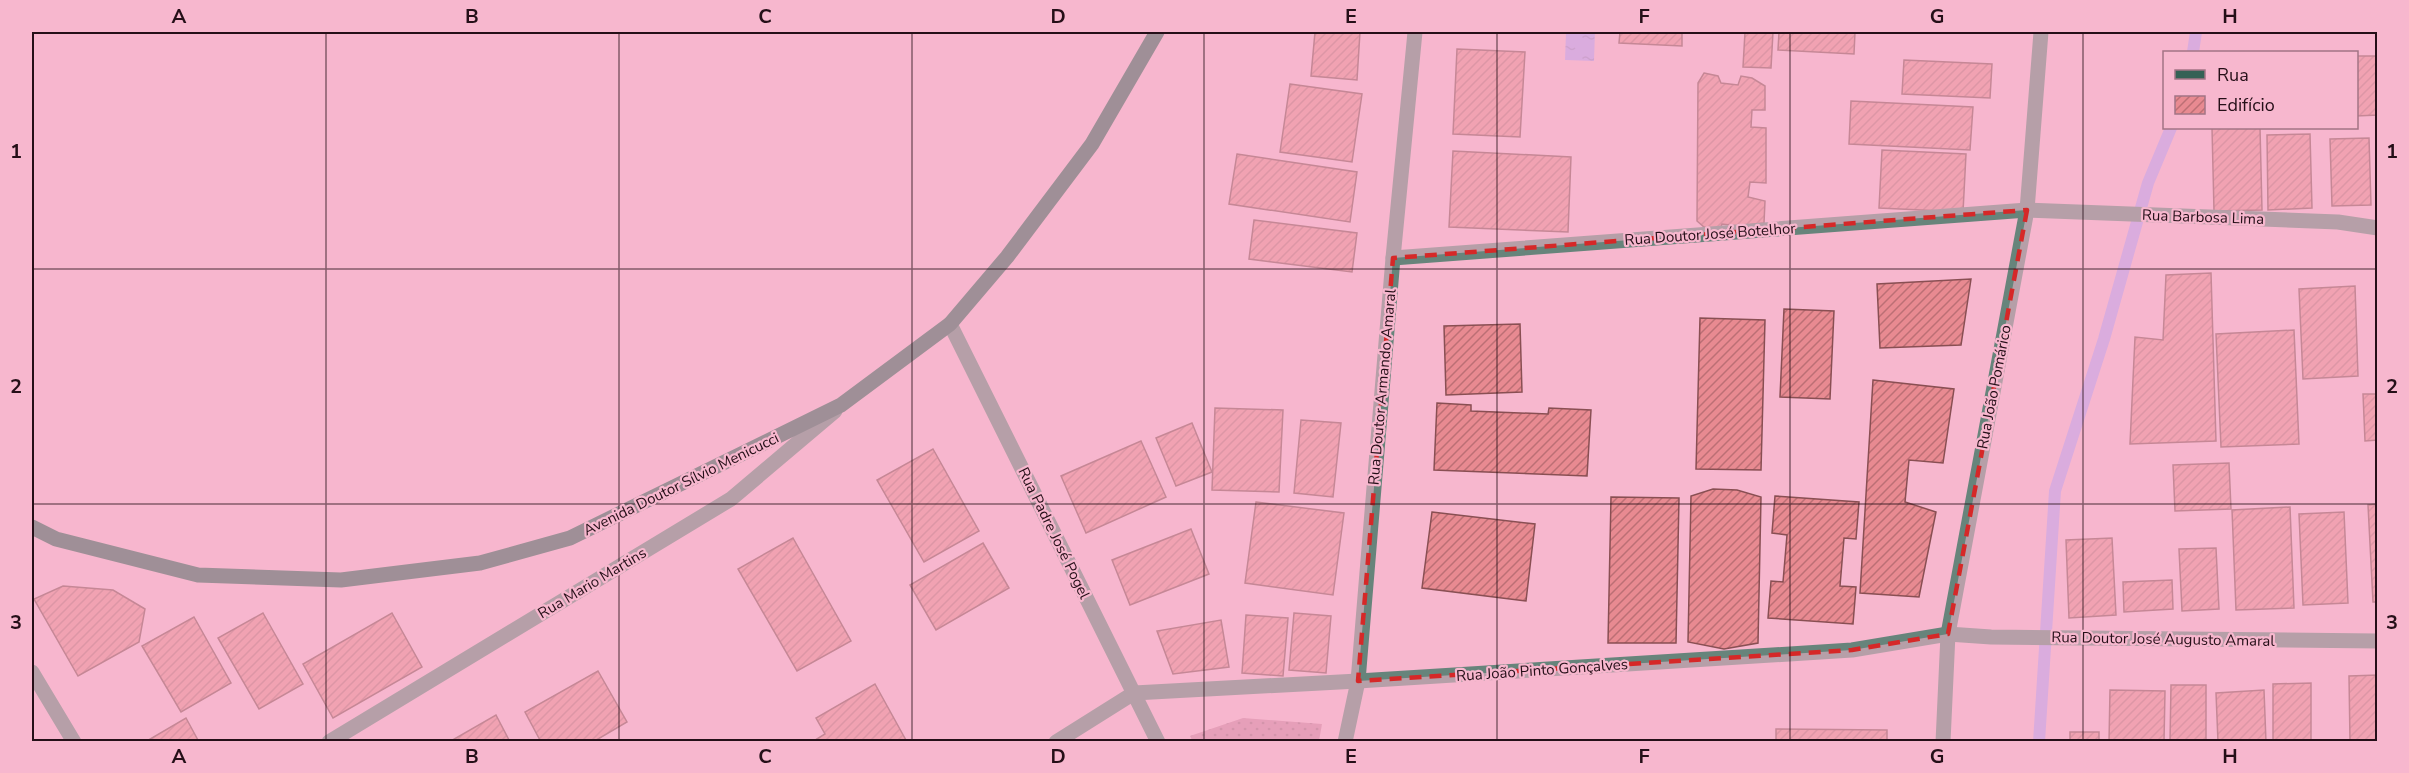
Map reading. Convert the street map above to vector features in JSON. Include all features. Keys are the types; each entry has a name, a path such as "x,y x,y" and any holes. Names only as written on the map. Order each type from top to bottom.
{"main road":[{"name":"Avenida Doutor Sílvio Menicucci","path":"32,528 56,539 198,575 341,580 480,563 570,538 841,405 950,324 1007,257 1092,144 1157,32"}],"street":[{"name":"Rua Doutor Armando Amaral","path":"1345,741 1358,681 1393,258 1415,32"},
{"name":"Rua João Pomárico","path":"1943,741 1948,634 2027,210 2041,32"},
{"name":"Rua Doutor José Botelhor","path":"1393,258 2027,210"},
{"name":"Rua Barbosa Lima","path":"2027,210 2338,222 2378,228"},
{"name":"Rua Padre José Pogel","path":"950,324 1158,741"},
{"name":"Rua Mario Martins","path":"328,741 731,499 841,405"},
{"name":"Rua Doutor José Augusto Amaral","path":"1948,634 1991,637 2378,641"},
{"name":"Rua João Pinto Gonçalves","path":"1134,693 1852,650 1948,634"},
{"path":"32,672 74,741"},
{"path":"1056,741 1134,693"}],"highlighted area":[{"path":"2027,210 1948,634 1852,650 1358,681 1393,258"}],"shaded area":[{"path":"1243,718 1322,724 1319,741 1193,742 1190,736"}],"water":[{"path":"1566,32 1595,32 1594,61 1565,60"}],"building":[{"path":"1315,32 1360,32 1357,80 1311,76"},
{"path":"1620,32 1682,32 1682,46 1619,43"},
{"path":"1745,32 1773,32 1771,68 1743,67"},
{"path":"1779,32 1855,32 1854,54 1778,50"},
{"path":"1457,49 1525,52 1520,137 1453,134"},
{"path":"2358,56 2378,56 2378,115 2358,116"},
{"path":"1904,60 1992,64 1990,98 1902,94"},
{"path":"1704,73 1718,76 1721,83 1738,85 1741,76 1752,78 1765,86 1765,110 1752,110 1751,127 1766,128 1766,183 1750,182 1748,197 1765,201 1764,223 1739,226 1722,224 1719,232 1704,227 1697,221 1698,83"},
{"path":"1290,84 1362,94 1352,162 1280,152"},
{"path":"1851,101 1973,107 1970,150 1849,144"},
{"path":"2212,129 2260,129 2262,210 2214,211"},
{"path":"2310,134 2312,208 2268,210 2267,135"},
{"path":"2369,138 2371,205 2332,206 2330,139"},
{"path":"1882,150 1966,154 1963,212 1879,208"},
{"path":"1453,151 1571,157 1568,232 1449,227"},
{"path":"1237,154 1357,172 1350,222 1229,204"},
{"path":"1254,220 1357,233 1352,272 1249,259"},
{"path":"2211,273 2216,441 2130,444 2135,337 2163,340 2166,275"},
{"path":"1971,279 1961,345 1880,348 1877,284"},
{"path":"2355,286 2358,376 2303,379 2299,289"},
{"path":"1784,309 1834,311 1830,399 1780,397"},
{"path":"1700,318 1765,320 1761,470 1696,469"},
{"path":"1520,324 1522,392 1446,395 1444,326"},
{"path":"2294,330 2299,444 2221,447 2216,334"},
{"path":"1873,380 1954,389 1943,463 1909,460 1905,502 1936,512 1919,597 1860,593"},
{"path":"2363,394 2378,394 2378,440 2365,441"},
{"path":"1437,403 1471,405 1471,411 1548,414 1549,408 1591,410 1587,476 1434,470"},
{"path":"1215,408 1283,410 1279,492 1212,490"},
{"path":"1301,420 1341,423 1333,497 1294,493"},
{"path":"1192,423 1212,472 1176,486 1156,438"},
{"path":"1141,441 1166,497 1086,533 1061,476"},
{"path":"933,449 979,531 924,562 877,480"},
{"path":"2229,463 2231,509 2175,511 2173,465"},
{"path":"1713,489 1737,490 1761,497 1758,643 1724,649 1688,642 1691,496"},
{"path":"1775,496 1859,502 1856,539 1844,538 1840,586 1856,587 1853,624 1768,618 1771,581 1783,582 1787,535 1772,533"},
{"path":"1611,497 1679,498 1676,643 1608,643"},
{"path":"1256,502 1344,513 1333,595 1245,583"},
{"path":"2378,504 2378,602 2373,602 2368,505"},
{"path":"2290,507 2294,608 2236,610 2232,510"},
{"path":"1432,512 1535,524 1526,601 1422,588"},
{"path":"2344,512 2348,603 2303,605 2299,514"},
{"path":"1191,529 1209,574 1130,605 1112,560"},
{"path":"793,538 851,641 797,671 738,569"},
{"path":"2112,538 2116,615 2069,618 2066,540"},
{"path":"983,543 1009,588 936,630 910,585"},
{"path":"2216,548 2219,609 2182,611 2179,549"},
{"path":"2172,580 2173,609 2124,612 2123,582"},
{"path":"63,586 113,590 145,609 139,642 78,676 34,599"},
{"path":"263,613 303,684 259,709 218,638"},
{"path":"392,613 422,667 333,718 303,664"},
{"path":"1294,613 1331,616 1326,673 1289,670"},
{"path":"1246,615 1288,618 1283,676 1242,673"},
{"path":"194,617 231,683 181,712 142,646"},
{"path":"1221,620 1229,667 1173,674 1157,631"},
{"path":"598,671 627,722 593,742 541,742 525,712"},
{"path":"2378,675 2378,742 2350,742 2349,676"},
{"path":"2311,683 2311,742 2273,742 2273,684"},
{"path":"875,684 907,742 812,742 825,734 816,718"},
{"path":"2171,685 2206,685 2206,742 2170,742"},
{"path":"2110,690 2165,691 2164,742 2109,742"},
{"path":"2264,690 2266,742 2218,742 2216,693"},
{"path":"496,715 510,742 449,742"},
{"path":"186,718 199,742 145,742"},
{"path":"1776,729 1887,730 1887,742 1776,742"},
{"path":"2070,732 2099,732 2099,742 2070,742"}],"waterway":[{"path":"2193,51 2196,32"},
{"path":"2039,742 2055,491 2104,339 2148,183 2171,129"}]}
